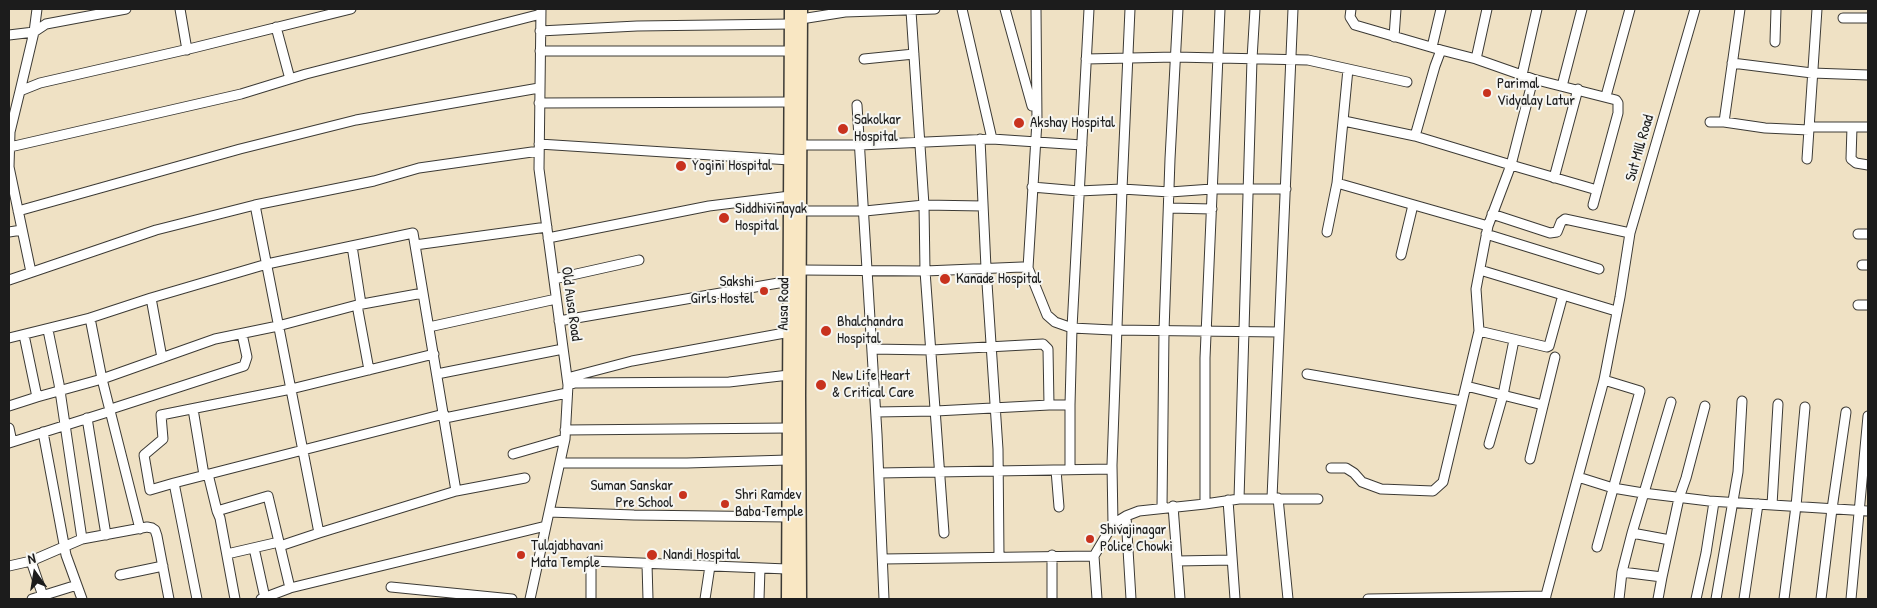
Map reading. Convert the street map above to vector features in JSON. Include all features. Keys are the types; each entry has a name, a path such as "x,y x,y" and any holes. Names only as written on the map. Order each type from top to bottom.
{"main road":[{"path":"788,599 790,160 796,145 791,102 792,51 798,17 791,9"},
{"name":"Ausa Road","path":"798,17 796,145 801,211 799,395 800,599"}],"street":[{"path":"31,272 18,211 12,196 9,162 10,126 34,32 37,9"},
{"path":"9,35 34,32 46,24 126,9"},
{"path":"180,9 188,50"},
{"path":"20,91 40,83 188,50 276,28 329,12 351,9"},
{"path":"540,31 798,17 845,12 934,9"},
{"path":"962,9 992,138"},
{"path":"1005,9 1036,121"},
{"path":"1036,9 1036,121 1028,268 1047,315 1055,322 1072,328 1279,332"},
{"path":"1070,470 1072,328 1089,9"},
{"path":"1113,524 1112,469 1116,330 1130,9"},
{"path":"1162,507 1164,331 1178,9"},
{"path":"1205,504 1206,332 1220,58 1220,9"},
{"path":"1239,499 1252,59 1256,9"},
{"path":"1288,599 1275,498 1279,332 1294,9"},
{"path":"1351,9 1350,17 1355,25 1476,59 1533,79 1616,100 1618,107 1593,205"},
{"path":"1394,37 1396,9"},
{"path":"1415,136 1435,66 1441,9"},
{"path":"1476,59 1487,9"},
{"path":"1522,75 1537,9"},
{"path":"1562,86 1582,9"},
{"path":"1606,96 1630,9"},
{"name":"Sut Mill Road","path":"1546,598 1604,380 1630,232 1692,9"},
{"path":"1724,122 1740,9"},
{"path":"1775,42 1776,9"},
{"path":"1806,159 1817,9"},
{"path":"10,147 241,94 541,11"},
{"name":"Old Ausa Road","path":"530,599 565,434 567,386 539,169 541,11"},
{"path":"911,11 924,205 925,271 944,533"},
{"path":"1843,18 1868,18"},
{"path":"276,28 290,79"},
{"path":"540,51 792,51"},
{"path":"864,60 914,54"},
{"path":"1086,59 1220,58 1308,60 1407,82"},
{"path":"1732,63 1812,73 1868,75"},
{"path":"1327,232 1337,183 1348,69"},
{"path":"1331,468 1346,468 1354,473 1362,482 1381,489 1433,491 1443,482 1479,331 1476,290 1487,230 1511,166 1533,79"},
{"path":"18,211 240,149 356,120 539,88"},
{"path":"1554,178 1578,90"},
{"path":"539,103 791,102"},
{"path":"857,105 876,412 884,599"},
{"path":"1344,121 1415,136 1597,190"},
{"path":"1710,122 1724,122 1765,128 1868,127"},
{"path":"1852,127 1851,159 1856,164 1868,165"},
{"path":"796,145 860,145 992,138 1082,145"},
{"path":"980,139 986,268 996,408 1000,556"},
{"path":"9,280 156,230 419,168 539,147 790,160"},
{"path":"1337,183 1414,205 1599,269"},
{"path":"1032,187 1079,191 1122,189 1170,192 1212,189 1286,190"},
{"path":"548,238 709,206 790,196"},
{"path":"256,205 319,533"},
{"path":"801,211 865,211 924,205 983,206"},
{"path":"1401,255 1414,205"},
{"path":"1168,208 1212,209"},
{"path":"1492,214 1550,233 1557,232 1561,222 1565,220 1630,232"},
{"path":"415,245 547,227"},
{"path":"9,232 22,230"},
{"path":"9,338 48,330 90,318 267,264 413,233 456,491"},
{"path":"1858,234 1868,234"},
{"path":"352,246 359,305 370,370"},
{"path":"554,279 639,260"},
{"path":"801,270 868,269 925,271 1028,268"},
{"path":"1480,270 1616,311"},
{"path":"559,321 790,281"},
{"path":"9,406 102,379 215,339 278,326 359,305 423,293"},
{"path":"1479,331 1540,346 1549,346 1563,295"},
{"path":"151,298 162,358"},
{"path":"429,328 556,299"},
{"path":"1858,305 1868,305"},
{"path":"90,318 102,379 140,529"},
{"path":"48,330 60,391 82,539"},
{"path":"567,386 632,361 790,332"},
{"path":"9,428 10,442 244,366 247,357 242,334"},
{"path":"24,335 37,397"},
{"path":"1489,444 1503,395 1514,340"},
{"path":"872,349 932,350 1043,344 1048,349 1049,405"},
{"path":"437,374 563,348"},
{"path":"434,354 291,389 161,415 163,439 144,455 150,490 303,449 575,383 729,382 789,375"},
{"path":"1530,459 1555,358"},
{"path":"1307,374 1462,401"},
{"path":"1598,547 1640,391 1604,380"},
{"path":"1466,386 1543,404"},
{"path":"1716,599 1741,440 1742,401"},
{"path":"1619,599 1622,572 1642,493 1671,402"},
{"path":"1772,505 1778,404"},
{"path":"876,412 1070,405"},
{"path":"1658,599 1679,498 1686,478 1704,406"},
{"path":"1784,599 1796,506 1805,407"},
{"path":"193,408 206,474 220,518 235,599"},
{"path":"1821,599 1846,412"},
{"path":"1851,599 1864,511 1868,416"},
{"path":"87,418 106,535"},
{"path":"513,454 565,434 789,428"},
{"path":"43,432 64,546 82,599"},
{"path":"560,462 687,463 788,460"},
{"path":"879,473 1112,469"},
{"path":"1056,470 1059,507"},
{"path":"1578,477 1614,488 1679,498 1714,502 1864,511"},
{"path":"227,554 280,544 456,491 525,478"},
{"path":"174,484 197,599"},
{"path":"217,511 268,496 290,588"},
{"path":"1097,599 1094,556 1113,524 1126,516 1139,511 1162,507 1239,499 1318,499"},
{"path":"1228,500 1235,599"},
{"path":"1696,599 1714,502"},
{"path":"1744,599 1758,504"},
{"path":"1173,506 1180,599"},
{"path":"549,512 788,517"},
{"path":"1126,516 1132,599"},
{"path":"254,548 263,599 290,588 546,526"},
{"path":"9,566 32,560 82,539 147,527 155,530 169,599"},
{"path":"1632,533 1670,540"},
{"path":"1706,553 1724,556"},
{"path":"883,559 1052,555 1094,556"},
{"path":"1052,555 1052,599"},
{"path":"32,560 44,598"},
{"path":"1177,561 1232,560"},
{"path":"591,599 591,561 788,569"},
{"path":"647,564 648,599"},
{"path":"120,575 162,566"},
{"path":"705,599 710,566"},
{"path":"759,599 760,568"},
{"path":"1622,572 1662,577"},
{"path":"32,599 44,598 77,585"},
{"path":"391,586 512,599"},
{"path":"1368,599 1546,598"}],"place":[{"name":"Parimal Vidyalay Latur","path":"1487,93"},
{"name":"Akshay Hospital","path":"1019,123"},
{"name":"Sakolkar Hospital","path":"843,129"},
{"name":"Yogini Hospital","path":"681,166"},
{"name":"Siddhivinayak Hospital","path":"724,218"},
{"name":"Kanade Hospital","path":"945,279"},
{"name":"Sakshi Girls Hostel","path":"764,291"},
{"name":"Bhalchandra Hospital","path":"826,331"},
{"name":"New Life Heart & Critical Care","path":"821,385"},
{"name":"Suman Sanskar Pre School","path":"683,495"},
{"name":"Shri Ramdev Baba Temple","path":"725,504"},
{"name":"Shivajinagar Police Chowki","path":"1090,539"},
{"name":"Tulajabhavani Mata Temple","path":"521,555"},
{"name":"Nandi Hospital","path":"652,555"}]}
